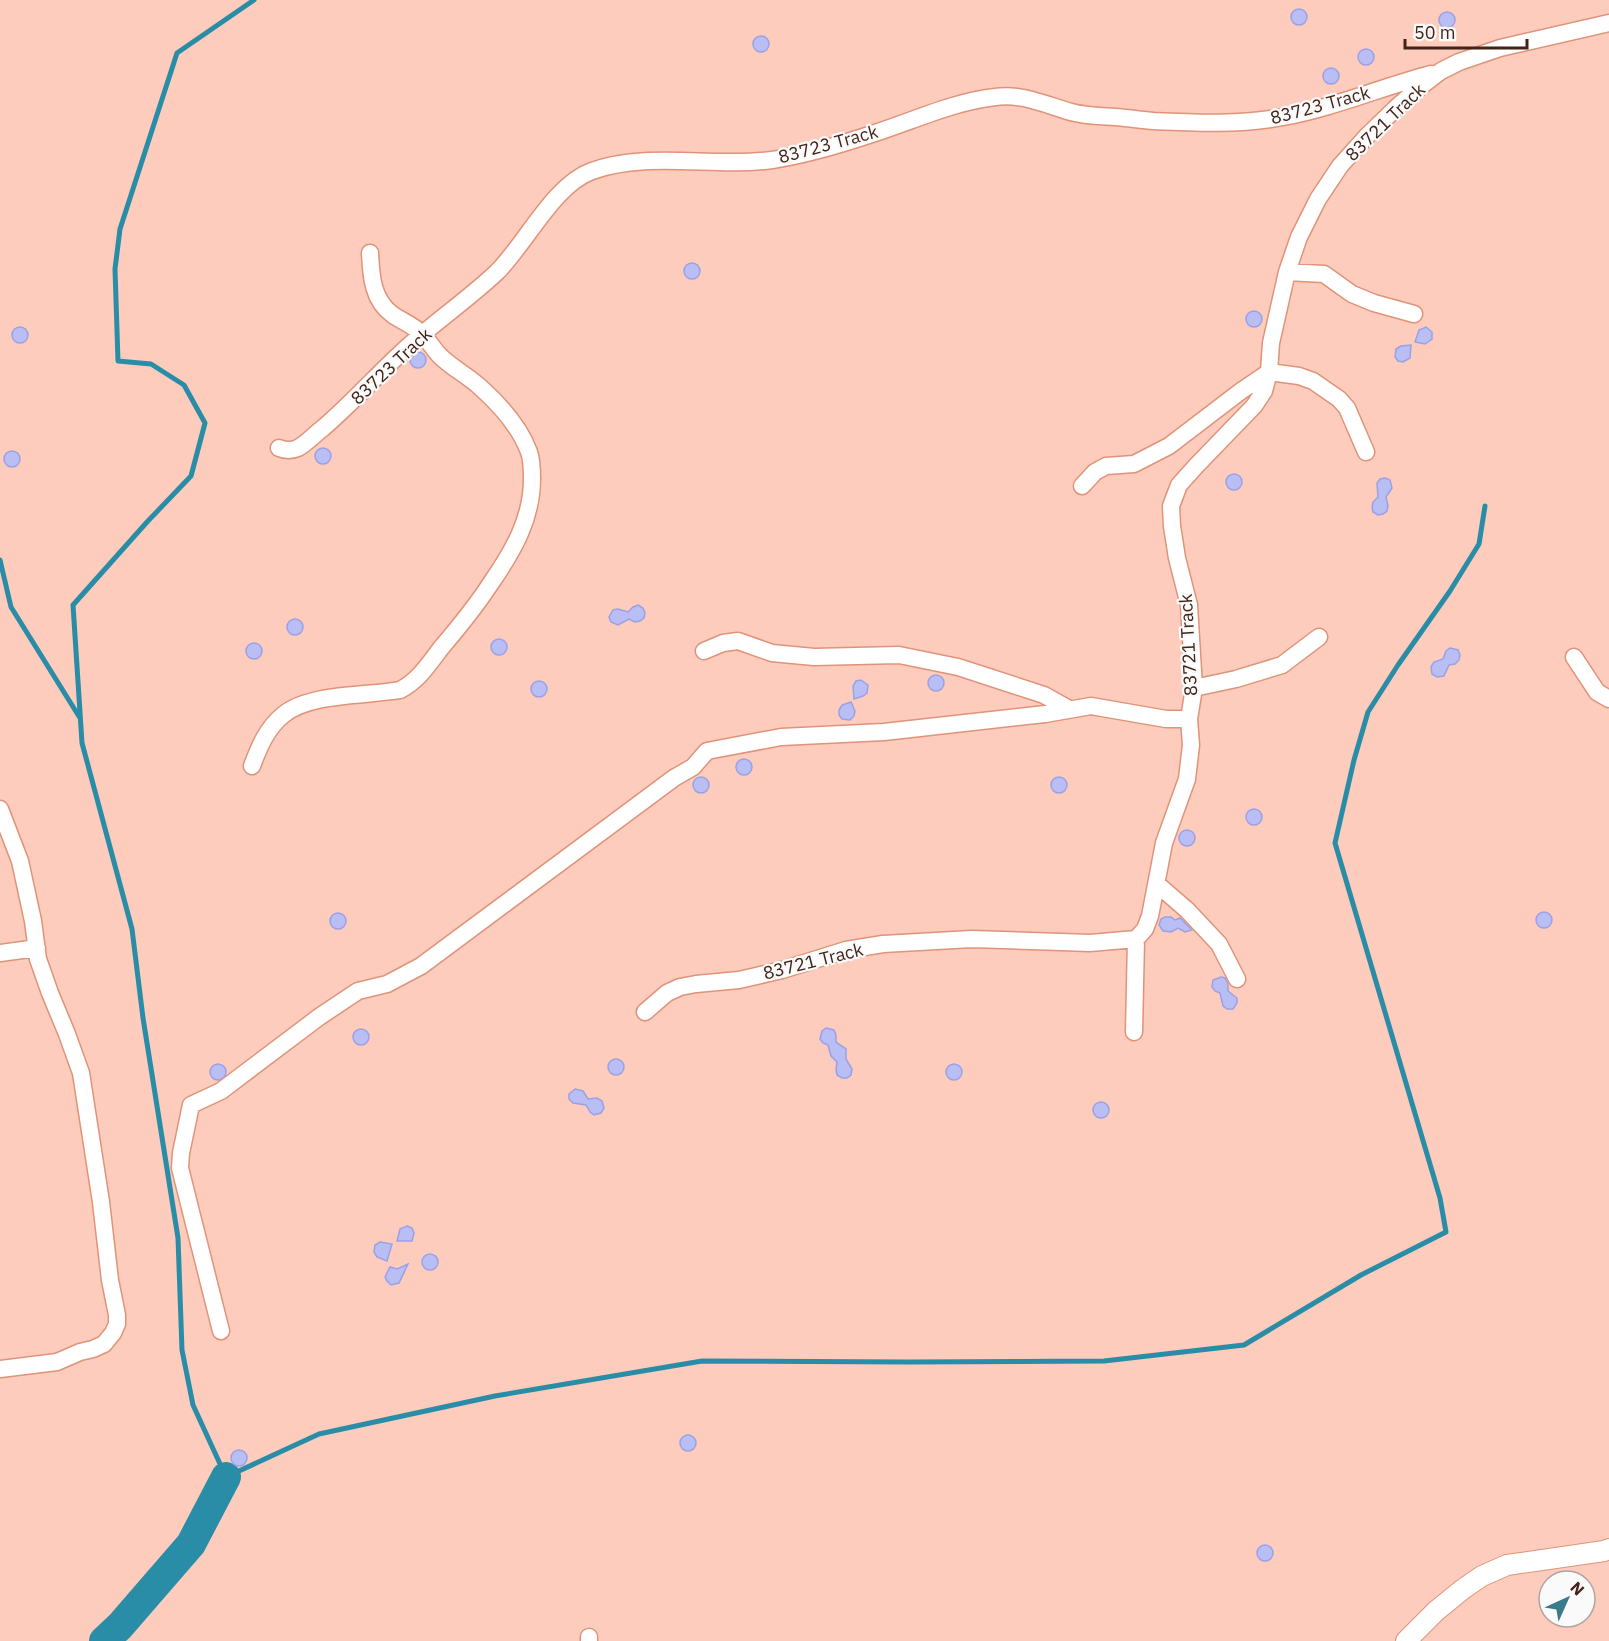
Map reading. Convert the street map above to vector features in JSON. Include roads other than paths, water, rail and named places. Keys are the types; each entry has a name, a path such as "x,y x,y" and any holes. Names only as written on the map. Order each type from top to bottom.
{"street":[{"name":"83721 Track","path":"645,1012 667,993 680,987 739,980 782,970 846,950 883,944 972,939 1090,943 1136,939 1145,929 1157,884 1164,843 1187,779 1191,745 1189,719 1194,688 1189,605 1177,558 1172,526 1172,507 1179,485 1254,406 1264,391 1269,372 1271,343 1287,272 1299,237 1318,200 1340,166 1366,137 1397,107 1441,71 1459,62 1500,48 1609,23"},
{"name":"83723 Track","path":"279,448 286,451 302,445 351,404 422,334 496,273 516,252 563,191 579,177 603,167 673,160 750,162 805,154 873,134 951,105 997,96 1035,100 1092,116 1153,121 1265,120 1319,108 1441,71"},
{"path":"252,766 260,744 273,724 297,706 317,700 400,690 410,685 482,596 510,554 523,527 532,496 529,452 517,429 500,407 478,385 441,357 422,334 385,308 372,286 370,253"},
{"path":"1287,272 1324,274 1352,294 1374,303 1414,314"},
{"path":"1082,486 1095,472 1106,466 1134,464 1169,446 1269,372 1299,375 1325,388 1339,399 1347,408 1366,452"},
{"path":"1194,688 1236,679 1282,665 1319,637"},
{"path":"704,651 723,643 738,641 772,653 814,657 899,655 958,667 1044,695 1070,709"},
{"path":"1574,657 1597,692 1609,699"},
{"path":"221,1331 180,1168 191,1105 221,1091 319,1017 358,991 387,984 421,966 674,778 693,767 707,751 781,737 884,732 1045,714 1091,706 1166,719 1189,719"},
{"path":"0,809 20,861 38,959 81,1073 117,1315 117,1324 113,1333 104,1344 57,1362 0,1369"},
{"path":"1157,884 1187,910 1219,944 1237,979"},
{"path":"1134,1032 1136,939"},
{"path":"0,953 37,948"},
{"path":"1406,1641 1436,1611 1482,1576 1507,1565 1609,1549"}],"waterway":[{"path":"254,0 177,53 120,229 115,269 118,361 151,364 184,385 205,423 191,476 73,605 82,743 132,929 143,1018 178,1238 182,1350 193,1405 226,1477 319,1434 495,1396 702,1361 1104,1361 1244,1345 1361,1275 1446,1232 1440,1198 1335,843 1354,760 1368,712 1479,544 1485,506"},
{"path":"0,560 11,607 80,718"},
{"path":"104,1641 120,1626 191,1544 226,1477"}]}
